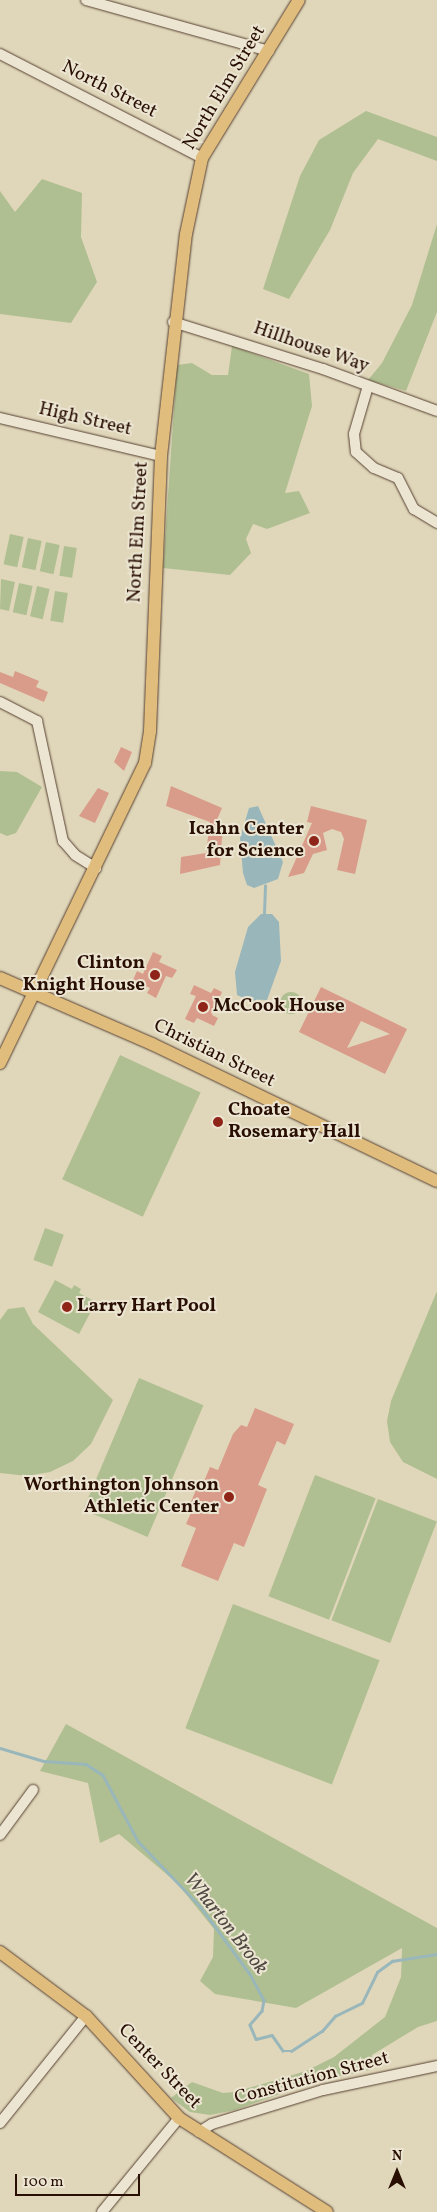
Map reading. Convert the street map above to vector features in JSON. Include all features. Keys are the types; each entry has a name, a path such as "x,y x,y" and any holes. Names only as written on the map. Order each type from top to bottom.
{"main road":[{"name":"North Elm Street","path":"0,1063 36,996 144,763 149,745 161,456 173,322 202,158 299,0"},
{"name":"Christian Street","path":"0,978 36,996 152,1044 437,1181"},
{"name":"Center Street","path":"0,1952 86,2016 179,2118 327,2212"}],"street":[{"path":"86,0 269,51"},
{"name":"North Street","path":"0,54 202,158"},
{"name":"Hillhouse Way","path":"173,322 368,386 437,411"},
{"path":"368,386 354,434 356,452 374,468 398,478 414,509 437,523"},
{"name":"High Street","path":"0,418 161,456"},
{"path":"0,702 37,721 63,841 68,849 96,868"},
{"path":"0,1835 33,1790"},
{"path":"0,2124 86,2016"},
{"name":"Constitution Street","path":"199,2132 212,2124 323,2090 437,2066"},
{"path":"102,2212 179,2118"}],"green space":[{"path":"366,111 437,137 437,161 378,139 353,173 330,230 289,299 263,289 300,176 319,140"},
{"path":"42,179 82,193 81,237 97,282 71,323 0,314 0,191 15,212"},
{"path":"437,224 437,312 406,391 368,380 382,363 412,305"},
{"path":"232,346 309,374 312,406 285,493 299,491 310,513 267,529 253,524 246,539 251,553 230,575 163,568 177,365 192,363 212,375 228,375"},
{"path":"10,534 24,537 17,567 4,564"},
{"path":"28,538 42,541 35,570 22,567"},
{"path":"46,542 60,545 53,574 40,571"},
{"path":"64,546 77,548 72,578 59,576"},
{"path":"1,579 15,582 9,611 0,609"},
{"path":"19,583 33,586 26,615 13,612"},
{"path":"37,586 50,589 43,619 30,616"},
{"path":"55,591 68,593 63,623 50,621"},
{"path":"0,771 17,772 42,787 16,833 7,836 0,833"},
{"path":"291,992 299,995 302,1003 299,1011 291,1014 283,1011 280,1003 283,995"},
{"path":"120,1055 201,1093 143,1217 62,1179"},
{"path":"45,1228 64,1235 52,1267 33,1260"},
{"name":"Larry Hart Pool","path":"55,1280 72,1289 74,1285 81,1289 79,1293 96,1302 79,1334 38,1312"},
{"path":"437,1291 437,1479 403,1462 390,1442 387,1421 391,1401"},
{"path":"24,1307 33,1324 113,1400 91,1444 73,1461 50,1472 27,1476 0,1473 0,1320 8,1309"},
{"path":"139,1378 203,1405 148,1537 83,1510"},
{"path":"315,1475 376,1498 329,1620 268,1596"},
{"path":"378,1499 437,1522 390,1643 331,1620"},
{"path":"233,1604 380,1660 332,1784 185,1728"},
{"path":"66,1724 437,1928 437,2021 418,2027 372,2055 370,2070 316,2081 235,2110 210,2115 190,2112 171,2098 192,2082 223,2093 235,2092 306,2071 334,2057 385,2017 401,1977 402,1948 296,2008 215,1994 200,1981 213,1957 214,1929 177,1883 119,1834 100,1843 88,1783 40,1771"}],"water":[{"path":"258,806 283,862 278,879 254,888 247,885 243,873 240,838 249,808"},
{"path":"261,914 272,914 279,922 281,961 267,1000 246,999 237,995 235,972 248,927"}],"building":[{"path":"15,671 39,681 36,687 48,692 44,702 0,683 0,672 13,677"},
{"path":"121,747 132,752 124,771 114,762"},
{"path":"171,786 222,808 216,822 223,825 220,865 180,874 181,857 206,853 210,822 166,806"},
{"path":"98,788 109,793 95,823 79,816"},
{"name":"Icahn Center for Science","path":"311,806 367,820 355,874 337,870 344,839 341,832 332,829 323,833 327,850 313,854 304,873 288,877 312,823 307,822"},
{"name":"Clinton Knight House","path":"153,952 162,956 159,962 177,970 172,978 166,976 156,998 147,993 150,988 133,980 137,971 143,974"},
{"name":"McCook House","path":"194,985 211,993 214,988 222,992 212,1015 218,1018 214,1026 197,1018 194,1023 185,1019 196,996 190,994"},
{"path":"321,987 407,1029 385,1074 299,1032","holes":["361,1021 390,1034 347,1048"]},
{"name":"Worthington Johnson Athletic Center","path":"255,1408 294,1424 285,1445 277,1441 258,1485 267,1489 244,1547 234,1543 218,1581 181,1566 196,1528 186,1524 194,1506 190,1504 199,1483 203,1484 210,1467 218,1470 233,1434 241,1425 247,1427"}],"waterway":[{"path":"264,914 265,886"},
{"path":"255,998 255,1010"},
{"name":"Wharton Brook","path":"0,1748 44,1761 86,1764 103,1775 138,1841 200,1906 250,1974 264,2000 262,2011 250,2025 256,2039 272,2035 283,2051 291,2051 322,2031 335,2016 362,2003 377,1972 392,1961 437,1954"}],"place":[{"name":"Icahn Center for Science","path":"314,841"},
{"name":"Clinton Knight House","path":"155,975"},
{"name":"McCook House","path":"203,1007"},
{"name":"Choate Rosemary Hall","path":"218,1122"},
{"name":"Larry Hart Pool","path":"67,1307"},
{"name":"Worthington Johnson Athletic Center","path":"229,1497"}]}
